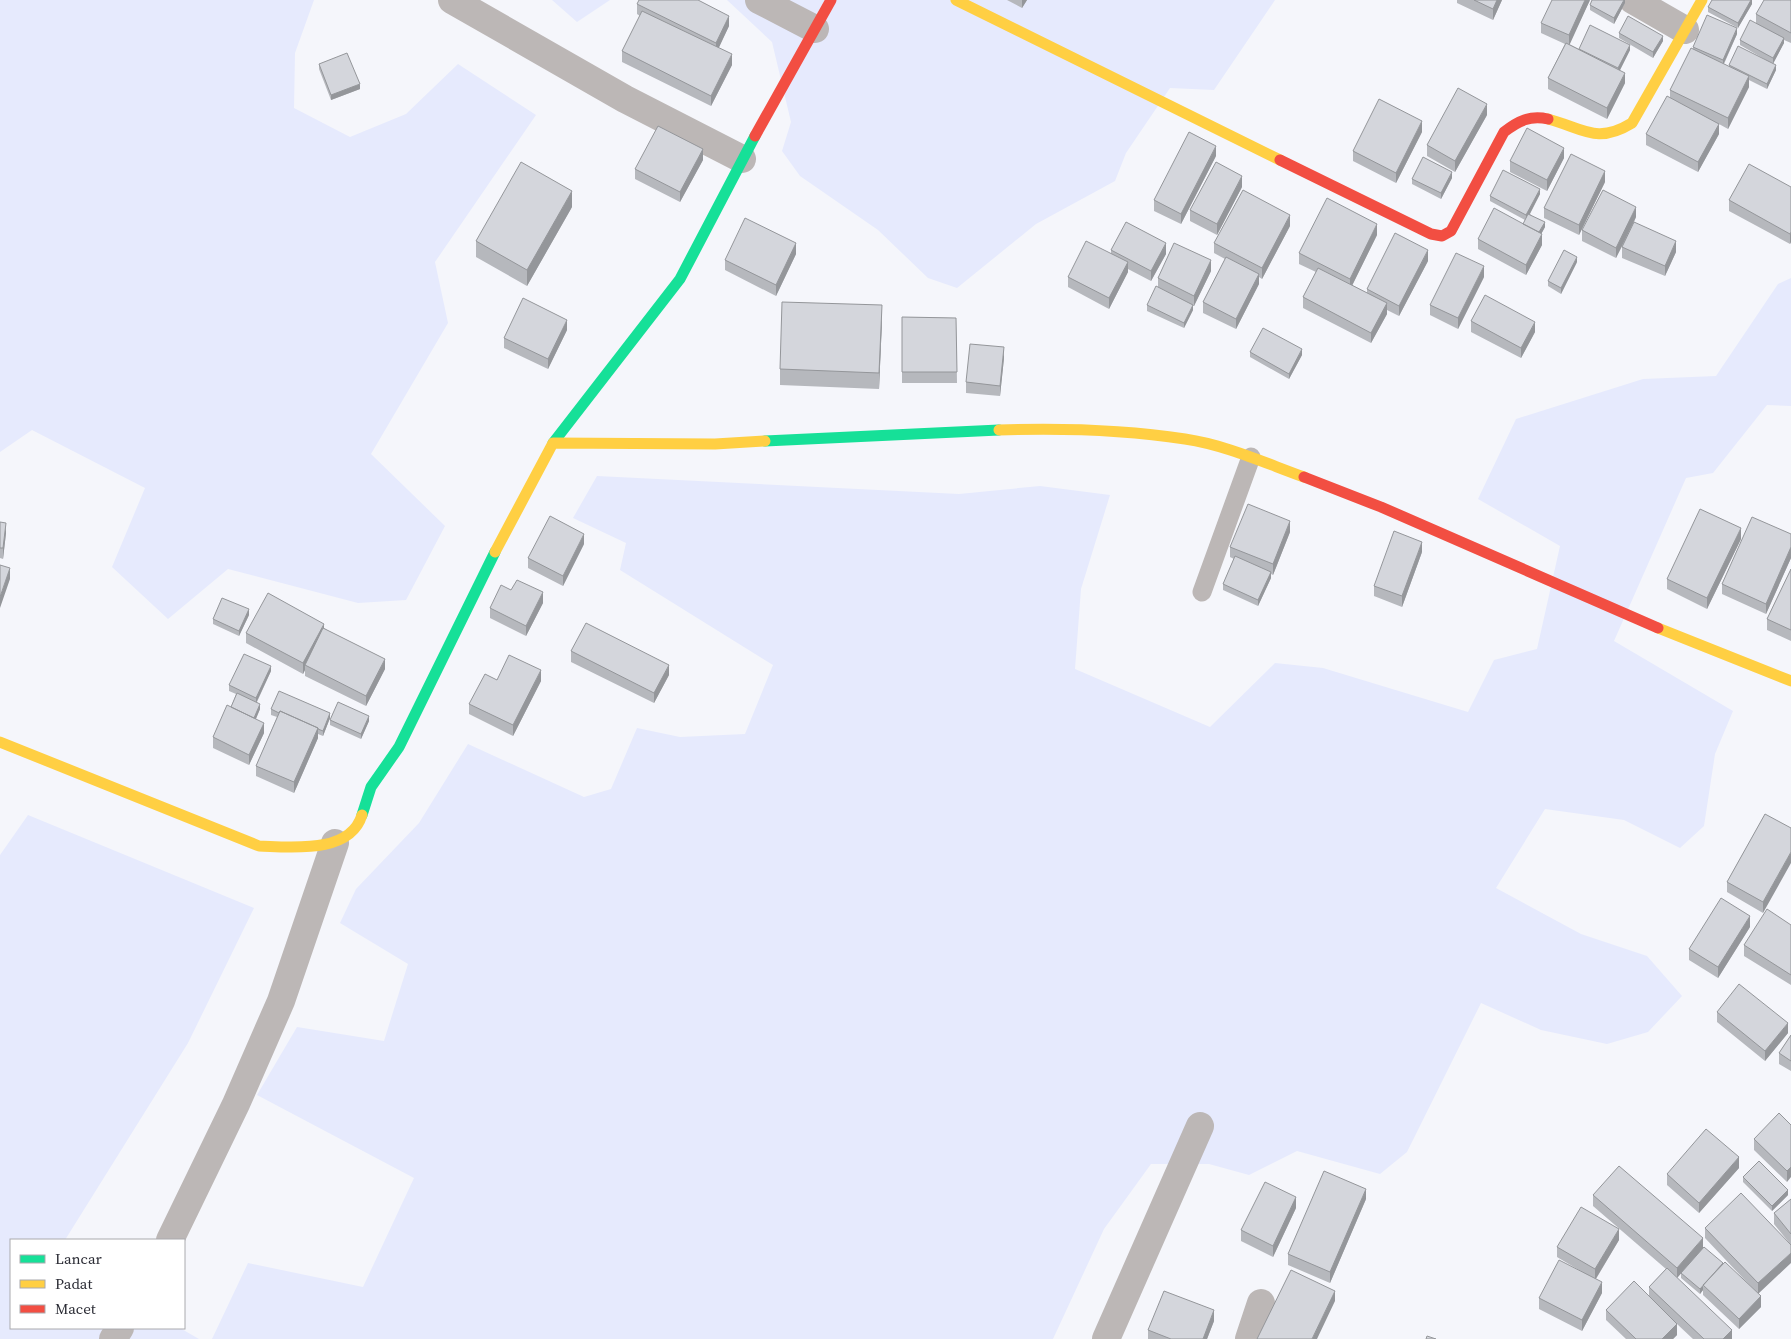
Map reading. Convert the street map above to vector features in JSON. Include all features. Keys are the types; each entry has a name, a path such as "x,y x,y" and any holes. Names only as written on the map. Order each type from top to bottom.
{"street":[{"path":"452,0 625,99 742,159"},
{"path":"759,0 815,29"},
{"path":"0,742 259,846 290,847 335,842 358,828 371,787 399,747 473,593 553,443 680,279 742,159 831,0"},
{"path":"956,0 1436,236 1447,236 1451,231 1504,132 1513,123 1527,118 1546,117 1590,134 1602,136 1618,132 1632,123 1702,0"},
{"path":"1633,0 1685,30"},
{"path":"553,443 715,444 854,435 1076,430 1185,439 1251,457 1381,507 1650,625 1791,681"},
{"path":"170,1239 236,1104 281,1001 335,842"},
{"path":"1106,1339 1200,1126"},
{"path":"1249,1339 1261,1303"}],"lane":[{"path":"1202,592 1251,457"}],"shaded area":[{"path":"0,0 314,0 295,53 294,108 350,137 406,114 458,64 536,115 435,262 448,323 371,454 445,526 406,600 358,603 228,569 168,619 112,567 145,488 32,430 0,452"},
{"path":"552,0 610,0 577,22"},
{"path":"727,0 1275,0 1214,90 1170,88 1126,153 1115,181 1036,224 957,288 928,278 878,230 800,176 782,151 791,122 772,42"},
{"path":"1791,278 1791,406 1767,405 1713,473 1686,478 1614,641 1733,711 1715,754 1704,826 1680,848 1624,820 1545,809 1496,888 1581,934 1647,956 1682,996 1648,1032 1607,1044 1541,1030 1481,1003 1407,1152 1380,1174 1297,1151 1249,1175 1209,1164 1151,1164 1104,1229 1053,1339 212,1339 248,1263 363,1287 414,1178 257,1095 297,1027 384,1041 408,964 340,923 356,889 419,823 468,744 584,797 611,789 637,728 680,737 745,734 773,665 620,570 626,543 573,518 597,476 959,494 1040,486 1110,495 1081,589 1075,669 1210,727 1275,663 1323,668 1468,712 1494,660 1537,649 1560,546 1478,499 1516,419 1643,379 1716,376 1778,284"},
{"path":"28,815 254,908 188,1043 66,1239 10,1239 10,1329 182,1329 199,1339 0,1339 0,855"}],"building":[{"path":"639,0 698,0 729,16 716,43 637,4"},
{"path":"1474,0 1497,0 1493,9"},
{"path":"1552,0 1585,0 1569,35 1541,23"},
{"path":"1592,0 1624,0 1614,18 1590,5"},
{"path":"1712,0 1751,0 1738,23 1708,7"},
{"path":"1764,0 1791,0 1791,33 1756,14"},
{"path":"642,11 732,54 711,96 622,51"},
{"path":"1707,15 1737,28 1723,60 1693,47"},
{"path":"1628,16 1663,36 1653,52 1619,33"},
{"path":"1750,20 1784,38 1773,58 1740,40"},
{"path":"1590,25 1630,45 1618,68 1579,49"},
{"path":"1566,43 1625,73 1607,108 1548,78"},
{"path":"1738,46 1776,65 1767,84 1729,65"},
{"path":"1691,48 1749,76 1728,118 1670,90"},
{"path":"347,53 360,84 331,95 319,64"},
{"path":"1458,88 1487,104 1455,161 1427,145"},
{"path":"1667,96 1719,124 1698,162 1646,134"},
{"path":"1379,99 1422,121 1396,173 1353,151"},
{"path":"658,126 703,149 680,192 635,169"},
{"path":"1527,128 1564,148 1547,180 1510,161"},
{"path":"1189,132 1216,146 1181,214 1154,200"},
{"path":"1571,154 1605,171 1579,225 1544,208"},
{"path":"1423,157 1452,172 1441,193 1412,179"},
{"path":"521,162 572,191 527,270 476,241"},
{"path":"1216,162 1242,176 1217,224 1190,210"},
{"path":"1749,164 1791,187 1790,234 1729,200"},
{"path":"1503,170 1540,189 1526,215 1490,196"},
{"path":"1243,190 1290,215 1262,268 1214,243"},
{"path":"1603,190 1636,207 1616,248 1582,230"},
{"path":"1327,198 1377,224 1350,279 1299,253"},
{"path":"1494,208 1542,234 1526,265 1478,239"},
{"path":"1528,214 1545,222 1539,232 1523,224"},
{"path":"745,218 796,243 776,285 725,260"},
{"path":"1126,222 1166,243 1151,271 1111,250"},
{"path":"1634,222 1676,241 1665,266 1622,247"},
{"path":"1395,233 1428,250 1399,306 1367,289"},
{"path":"1086,241 1128,262 1109,298 1068,277"},
{"path":"1174,243 1211,260 1194,296 1158,278"},
{"path":"1564,250 1577,257 1561,288 1548,281"},
{"path":"1456,253 1484,266 1458,318 1430,305"},
{"path":"1226,257 1259,274 1236,319 1203,302"},
{"path":"1318,268 1387,303 1371,333 1303,297"},
{"path":"1156,286 1193,305 1184,323 1147,305"},
{"path":"1485,295 1535,322 1521,348 1471,321"},
{"path":"523,298 567,320 548,359 504,338"},
{"path":"782,302 882,305 879,373 780,369"},
{"path":"902,317 956,318 957,372 902,372"},
{"path":"1263,328 1302,349 1289,374 1250,352"},
{"path":"970,344 1004,347 1000,386 966,382"},
{"path":"1248,504 1290,521 1273,564 1230,547"},
{"path":"1700,509 1741,528 1707,598 1667,579"},
{"path":"550,516 584,534 563,576 528,558"},
{"path":"1752,517 1791,534 1791,547 1766,604 1722,584"},
{"path":"0,522 6,523 3,548 0,548"},
{"path":"1394,531 1422,542 1402,596 1374,586"},
{"path":"1235,556 1271,572 1258,600 1223,584"},
{"path":"0,565 10,568 0,597"},
{"path":"1791,569 1791,630 1767,619"},
{"path":"517,580 543,592 526,626 490,608 501,585 511,590"},
{"path":"268,593 324,624 303,663 246,633"},
{"path":"222,598 249,609 239,631 213,619"},
{"path":"586,623 669,665 654,693 571,651"},
{"path":"323,628 385,659 366,696 305,665"},
{"path":"244,654 271,666 256,698 229,685"},
{"path":"509,655 541,670 513,725 469,704 485,674 497,680"},
{"path":"279,691 330,713 323,731 280,711 279,713 271,709"},
{"path":"237,693 260,704 254,718 231,707"},
{"path":"338,702 369,716 361,734 330,720"},
{"path":"227,705 264,723 249,755 213,737"},
{"path":"280,711 318,728 294,782 256,766"},
{"path":"1765,814 1791,828 1791,852 1763,902 1727,882"},
{"path":"1721,898 1750,916 1718,967 1689,949"},
{"path":"1767,909 1791,925 1791,975 1744,945"},
{"path":"1739,984 1788,1023 1765,1051 1717,1012"},
{"path":"1791,1035 1791,1061 1779,1053"},
{"path":"1779,1113 1791,1125 1791,1167 1787,1171 1754,1139"},
{"path":"1706,1129 1739,1157 1699,1203 1667,1174"},
{"path":"1759,1161 1788,1190 1772,1206 1743,1177"},
{"path":"1619,1166 1703,1238 1677,1268 1593,1195"},
{"path":"1324,1171 1366,1189 1330,1272 1288,1254"},
{"path":"1265,1182 1296,1197 1273,1246 1241,1230"},
{"path":"1741,1193 1791,1245 1791,1253 1758,1283 1705,1228"},
{"path":"1791,1199 1791,1234 1774,1213"},
{"path":"1581,1207 1619,1229 1595,1269 1557,1247"},
{"path":"1704,1247 1723,1263 1700,1289 1681,1273"},
{"path":"1559,1260 1602,1282 1582,1320 1539,1298"},
{"path":"1725,1262 1761,1296 1739,1319 1703,1285"},
{"path":"1667,1268 1732,1330 1723,1339 1704,1339 1649,1287"},
{"path":"1291,1270 1335,1291 1312,1339 1257,1339"},
{"path":"1634,1281 1677,1324 1662,1339 1636,1339 1606,1310"},
{"path":"1164,1291 1214,1310 1203,1339 1171,1339 1148,1330"}],"traffic: fast":[{"path":"553,443 680,279 755,136"},
{"path":"765,441 999,430"},
{"path":"362,815 371,787 399,747 495,552"}],"traffic: slow":[{"path":"956,0 1280,160"},
{"path":"1548,119 1590,133 1599,134 1619,130 1632,123 1702,0"},
{"path":"999,430 1092,430 1185,439 1230,450 1304,477"},
{"path":"495,552 553,443 715,444 765,441"},
{"path":"1658,628 1791,681"},
{"path":"0,742 259,846 303,847 319,846 333,842 346,836 356,828 362,815"}],"traffic: jam":[{"path":"755,136 831,0"},
{"path":"1280,160 1431,234 1442,236 1451,231 1504,132 1530,118 1548,119"},
{"path":"1304,477 1381,507 1658,628"}]}
